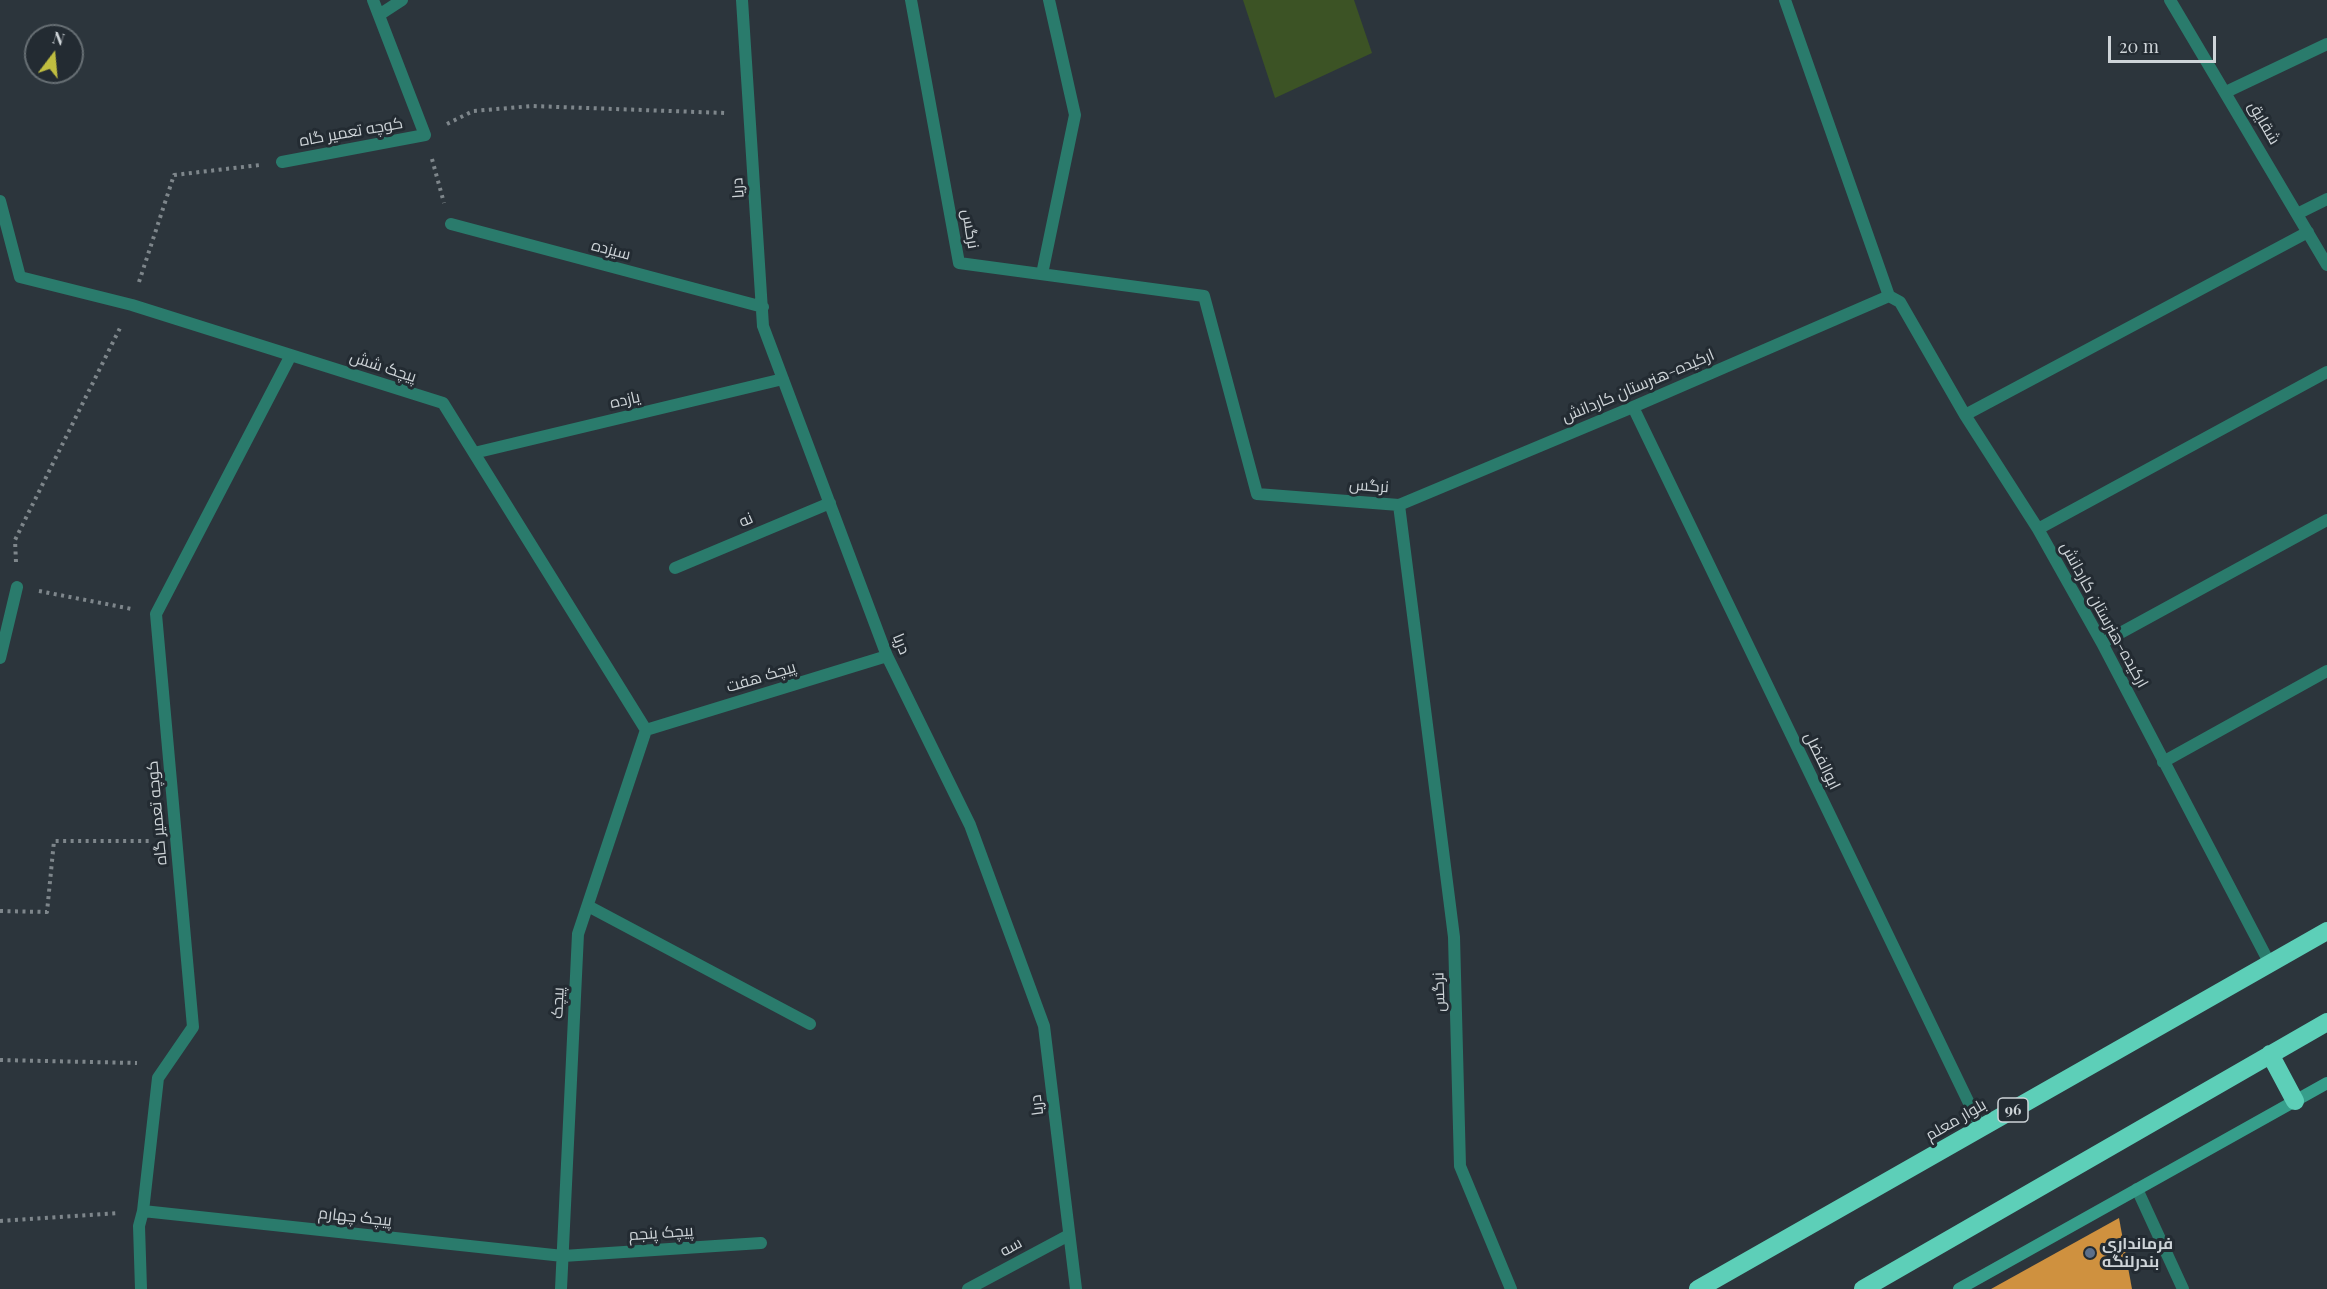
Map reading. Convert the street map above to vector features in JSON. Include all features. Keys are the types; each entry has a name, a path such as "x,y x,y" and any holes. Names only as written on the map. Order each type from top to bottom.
{"highway":[{"name":"بلوار معلم","path":"1698,1289 2327,931"},
{"path":"1863,1289 2327,1022"},
{"path":"2270,1054 2295,1101"}],"street":[{"name":"کوچه تعمیر گاه","path":"282,162 425,135 373,0"},
{"path":"379,15 402,0"},
{"name":"دریا","path":"742,0 763,326 887,656 970,825 1044,1026 1076,1289"},
{"name":"نرگس","path":"911,0 959,263 1204,296 1257,494 1399,505 1454,937 1460,1166 1511,1289"},
{"path":"1042,274 1076,115 1049,0"},
{"name":"ارکیده-هنرستان کاردانش","path":"1785,0 1889,296 1899,302 1965,415 2038,529 2102,643 2270,964"},
{"name":"شقایق","path":"2170,0 2327,265"},
{"path":"2226,93 2327,44"},
{"path":"2297,214 2327,199"},
{"name":"پیچک شش","path":"0,201 20,277 132,305 443,403 646,730"},
{"name":"سیزده","path":"451,224 763,307"},
{"path":"1965,415 2308,232"},
{"name":"ارکیده-هنرستان کاردانش","path":"1399,505 1889,296"},
{"path":"156,614 291,355"},
{"path":"2038,529 2327,372"},
{"name":"یازده","path":"474,453 783,379"},
{"name":"ابوالفضل","path":"1633,407 1981,1128"},
{"name":"نه","path":"675,568 830,503"},
{"path":"2102,643 2327,520"},
{"path":"0,658 17,587"},
{"name":"کوچه تعمیر گاه","path":"141,1289 139,1226 143,1211 158,1077 193,1027 156,614"},
{"name":"پیچک هفت","path":"646,730 887,656"},
{"path":"2163,762 2327,671"},
{"name":"پیچک","path":"561,1289 578,934 646,730"},
{"path":"588,906 810,1024"},
{"path":"1959,1289 2327,1083"},
{"path":"2137,1189 2183,1289"},
{"name":"پیچک چهارم","path":"143,1211 562,1256"},
{"name":"سه","path":"968,1289 1069,1235"},
{"name":"پیچک پنجم","path":"562,1256 761,1243"}],"path":[{"path":"451,224 425,135 473,111 531,106 749,114"},
{"path":"156,614 17,587 15,540 132,305 174,175 282,162"},
{"path":"0,911 47,912 54,840 176,841"},
{"path":"0,1060 168,1064"},
{"path":"0,1221 143,1211"}],"green space":[{"path":"1243,0 1354,0 1372,53 1275,98"}],"building":[{"name":"فرمانداری بندرلنگه","path":"2119,1218 2132,1289 1991,1289"}],"place":[{"name":"فرمانداری بندرلنگه","path":"2090,1253"}]}
